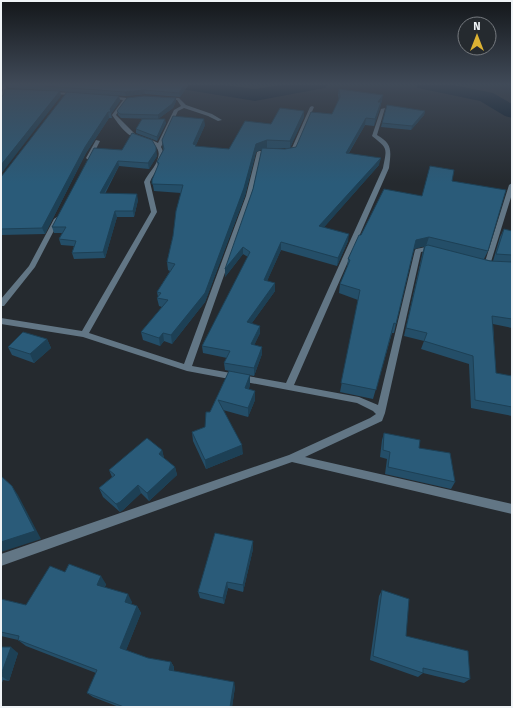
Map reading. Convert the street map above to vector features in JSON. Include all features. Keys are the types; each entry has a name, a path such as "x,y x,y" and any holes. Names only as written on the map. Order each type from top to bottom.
{"street":[{"path":"84,334 154,212 151,197 146,186 147,180 161,158 158,148 151,140 132,134 116,117"},
{"path":"158,148 173,117"},
{"path":"214,117 220,120"},
{"path":"187,368 249,196 259,152 266,151 284,153 293,151 308,117"},
{"path":"289,386 386,168 389,148 386,143 374,136 380,117"},
{"path":"84,167 98,141"},
{"path":"487,265 512,185"},
{"path":"1,304 32,267 60,214"},
{"path":"1,560 292,458 379,418 418,250 426,249 441,253"},
{"path":"1,321 84,334 187,368 359,400 376,408 380,413"},
{"path":"292,458 512,509"}],"building":[{"path":"1,117 39,117 1,165"},
{"path":"48,117 105,117 85,147 42,228 1,229 1,177"},
{"path":"173,117 204,119 193,144 196,145 195,146 229,149 245,121 271,124 275,117 301,117 290,141 267,140 256,144 244,188 205,293 171,335 163,333 159,338 141,332 168,300 157,298 161,293 157,292 175,264 167,262 173,236 176,211 183,185 152,184 152,180 159,163 157,162 164,149 162,140"},
{"path":"309,117 376,117 375,119 366,118 346,153 381,158 319,226 349,234 338,258 281,242 264,280 275,283 247,322 260,326 251,344 262,347 254,368 224,363 230,351 202,346 250,252 243,247 225,269 253,189 262,148 285,149 296,147"},
{"path":"384,117 420,117 412,126 382,123"},
{"path":"142,119 165,119 157,137 136,129"},
{"path":"132,133 152,140 156,147 156,151 148,163 118,161 100,193 137,194 133,211 115,211 103,252 72,253 76,241 59,239 66,227 52,227 94,148 122,150"},
{"path":"430,166 454,170 452,181 506,190 488,251 429,237 416,240 396,324 394,323 376,390 341,383 360,290 340,284 350,260 348,259 384,189 422,196"},
{"path":"504,229 512,231 512,255 496,254"},
{"path":"428,245 490,261 512,262 512,319 492,316 496,373 512,376 512,407 475,400 473,356 424,341 427,333 406,328 425,246"},
{"path":"23,332 47,339 30,354 8,347"},
{"path":"229,371 250,375 245,388 255,391 248,408 218,400 242,445 205,460 192,432 205,427 206,412 210,412"},
{"path":"384,433 420,440 419,448 450,453 455,482 388,467 390,452 383,450"},
{"path":"147,438 162,450 159,454 175,467 147,493 138,485 116,504 99,488 115,475 109,470"},
{"path":"1,476 12,486 35,531 1,542"},
{"path":"215,533 253,541 243,585 227,582 223,598 198,592"},
{"path":"69,564 101,576 97,585 128,594 125,602 137,606 120,648 148,658 171,662 169,670 234,682 230,707 124,707 87,693 97,670 18,640 19,636 1,632 1,599 26,605 50,566 65,572"},
{"path":"382,590 409,599 406,636 468,651 470,679 423,668 423,673 373,656"},
{"path":"1,647 11,647 1,675"}]}
